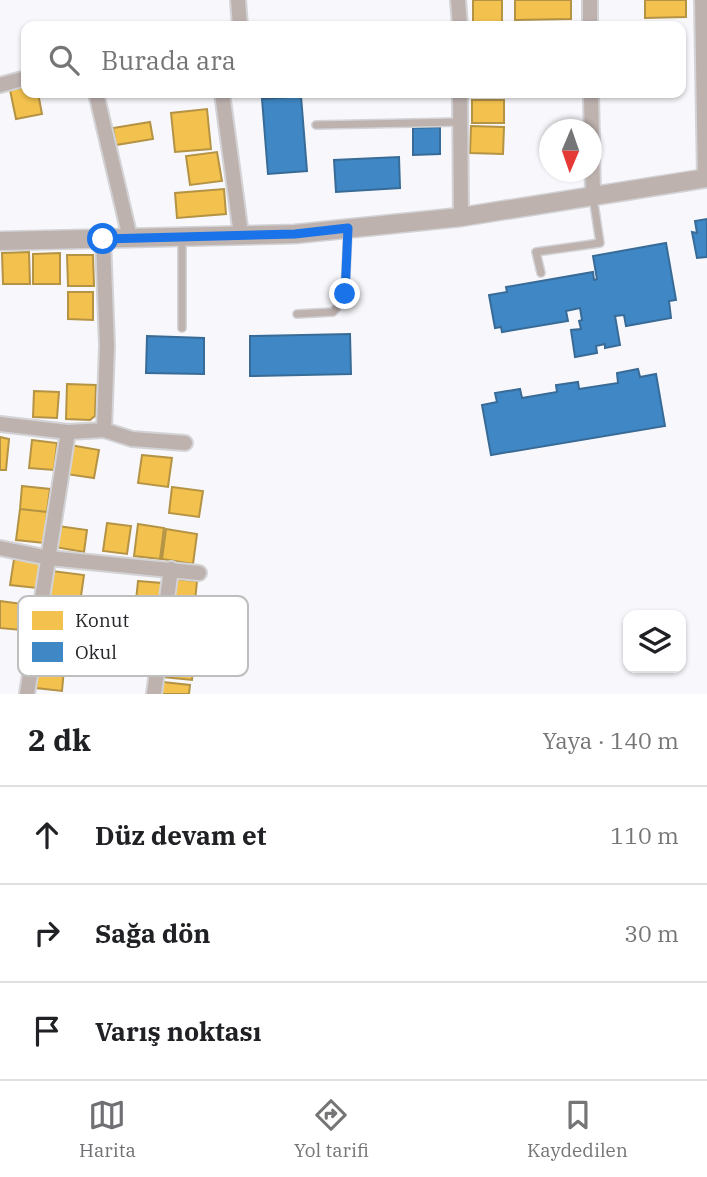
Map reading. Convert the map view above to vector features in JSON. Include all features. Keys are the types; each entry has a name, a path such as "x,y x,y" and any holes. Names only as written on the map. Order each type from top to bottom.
{"street":[{"path":"238,0 240,21"},
{"path":"458,0 460,21"},
{"path":"590,0 590,21"},
{"path":"0,242 295,234 461,217 706,179 702,0"},
{"path":"0,85 21,79"},
{"path":"97,98 130,238"},
{"path":"223,98 242,235"},
{"path":"460,98 461,217"},
{"path":"591,98 593,196"},
{"path":"103,239 107,346 104,430"},
{"path":"0,424 68,432 104,430 132,439 185,443"},
{"path":"43,596 68,432"},
{"path":"0,548 49,558 199,573"},
{"path":"167,596 171,569"},
{"path":"27,694 30,676"},
{"path":"154,694 156,676"}],"lane":[{"path":"316,125 460,122"},
{"path":"541,273 536,252 600,243 593,196"},
{"path":"297,314 333,312 341,303 345,294 348,228"},
{"path":"182,237 182,328"}],"building: Konut":[{"path":"473,0 502,0 502,21 473,21"},
{"path":"515,0 571,0 571,19 515,20"},
{"path":"645,0 686,0 686,17 645,18"},
{"path":"21,88 21,98 39,98 42,114 16,119 10,90"},
{"path":"472,100 504,100 504,123 472,123"},
{"path":"207,109 211,149 175,152 171,113"},
{"path":"150,122 153,139 116,145 113,128"},
{"path":"471,126 504,127 503,154 470,153"},
{"path":"217,152 222,181 190,185 186,156"},
{"path":"224,189 226,214 177,218 175,193"},
{"path":"29,252 30,284 3,284 2,253"},
{"path":"60,253 60,284 33,284 33,254"},
{"path":"67,255 93,255 94,286 68,286"},
{"path":"68,292 93,292 93,320 68,319"},
{"path":"67,384 96,385 95,416 90,420 66,419"},
{"path":"34,391 59,392 57,418 33,417"},
{"path":"0,437 9,439 6,470 0,470"},
{"path":"32,440 57,443 54,470 29,468"},
{"path":"70,445 99,450 94,478 66,474"},
{"path":"142,455 172,458 168,487 138,483"},
{"path":"22,486 50,489 47,512 20,509"},
{"path":"172,487 203,491 199,517 169,513"},
{"path":"20,509 47,512 44,543 16,540"},
{"path":"107,523 131,526 127,554 103,551"},
{"path":"138,524 164,528 160,559 134,556"},
{"path":"58,526 87,530 84,552 55,547"},
{"path":"166,529 197,534 193,564 162,559"},
{"path":"14,559 40,562 37,588 10,585"},
{"path":"52,571 84,575 81,596 49,596"},
{"path":"174,579 197,581 196,596 173,596"},
{"path":"138,581 162,583 161,596 136,596"},
{"path":"0,601 18,603 18,630 0,628"},
{"path":"37,676 63,676 62,691 36,688"},
{"path":"163,676 192,676 192,680"},
{"path":"163,682 190,685 189,694 161,694"}],"building: Okul":[{"path":"301,98 307,171 268,174 262,99"},
{"path":"440,127 440,154 413,155 413,128"},
{"path":"399,157 400,188 336,192 334,160"},
{"path":"707,219 707,257 697,258 692,232 697,233 695,221"},
{"path":"666,243 676,300 669,301 671,318 626,326 624,315 615,316 620,345 605,348 605,344 596,346 597,353 575,357 571,330 581,329 580,308 566,311 568,321 502,332 501,327 495,328 489,295 507,292 506,287 593,272 594,280 597,279 593,256"},
{"path":"350,334 351,374 250,376 250,336"},
{"path":"147,336 204,338 204,374 146,373"},
{"path":"638,369 640,377 656,374 665,426 491,455 482,405 497,402 495,393 520,389 522,398 557,392 556,385 578,382 579,389 618,383 617,373"}],"route":[{"path":"103,239 295,234 348,228 345,294"}]}
